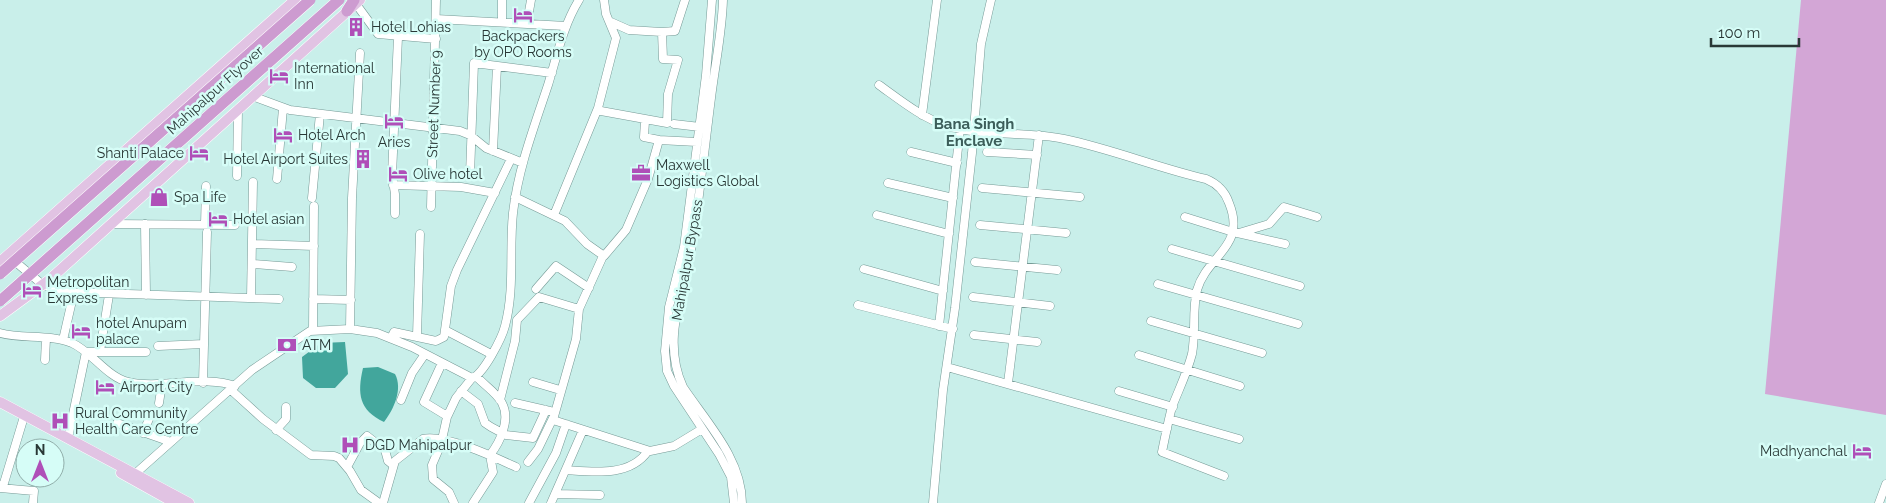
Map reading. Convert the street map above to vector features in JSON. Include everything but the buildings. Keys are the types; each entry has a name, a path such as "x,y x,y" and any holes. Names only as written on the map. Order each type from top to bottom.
{"highway":[{"name":"Mahipalpur Flyover","path":"0,274 310,0"},
{"name":"Mahipalpur Flyover","path":"0,301 338,0"}],"main road":[{"path":"3,259 295,0"},
{"path":"0,315 44,285 354,4"},
{"path":"0,402 189,503"},
{"path":"0,409 175,503"}],"street":[{"name":"Street Number 9","path":"431,207 436,0"},
{"path":"502,0 502,22"},
{"path":"527,23 531,0"},
{"path":"454,503 451,495 432,477 433,463 442,439 447,416 462,391 484,369 506,325 515,196 523,163 566,26 579,0"},
{"path":"554,215 598,108 616,38 606,14 604,0"},
{"path":"610,22 629,30 675,31 685,0"},
{"name":"Mahipalpur Bypass","path":"712,0 710,39 684,248 669,307 665,351 670,378 731,477 734,503"},
{"name":"Mahipalpur Bypass","path":"723,0 719,49 693,239 676,310 674,353 677,374 683,387 734,462 740,476 742,503"},
{"path":"922,115 937,0"},
{"path":"933,503 974,131 981,44 992,0"},
{"path":"354,4 378,34 436,39"},
{"path":"436,19 566,26"},
{"path":"598,108 601,112 645,121 667,123 668,94 678,59 663,59 662,32"},
{"path":"395,214 393,184 394,124 398,37"},
{"path":"350,329 356,118 360,53"},
{"path":"470,175 474,64 552,73"},
{"path":"493,151 497,66"},
{"path":"879,85 922,115 960,129 1039,135 1082,143 1214,182 1225,193 1231,206 1235,233 1228,246 1201,280 1196,295 1196,333 1188,369 1169,419 1164,454 1224,476"},
{"path":"252,96 283,108 432,129 460,131 493,151 523,163"},
{"path":"277,179 283,108"},
{"path":"237,176 238,109"},
{"path":"313,330 313,202 320,114"},
{"path":"645,121 644,137 659,140 697,142"},
{"path":"674,124 700,127"},
{"path":"939,326 960,129"},
{"path":"1008,383 1039,135"},
{"path":"528,462 538,449 554,415 576,340 579,309 603,256 626,230 648,179 659,140"},
{"path":"911,152 957,163"},
{"path":"987,152 1037,155"},
{"path":"391,338 394,332 439,341 444,337 455,276 511,159"},
{"path":"251,298 253,182"},
{"path":"888,183 953,198"},
{"path":"393,184 467,187 495,193"},
{"path":"203,383 206,186"},
{"path":"982,188 1080,197"},
{"path":"515,196 565,221 587,244 603,256"},
{"path":"1235,233 1269,224 1284,207 1317,217"},
{"path":"877,215 949,234"},
{"path":"1185,216 1235,233 1285,244"},
{"path":"111,224 206,228 234,224"},
{"path":"146,224 146,295"},
{"path":"980,224 1066,233"},
{"path":"416,336 420,234"},
{"path":"252,244 314,246"},
{"path":"1172,249 1300,286"},
{"path":"3,259 44,285 74,292 279,299"},
{"path":"975,262 1057,270"},
{"path":"252,264 292,267"},
{"path":"536,289 556,266 588,288"},
{"path":"864,269 943,291"},
{"path":"1158,284 1298,324"},
{"path":"63,340 74,292"},
{"path":"100,351 109,294"},
{"path":"474,503 492,475 493,469 490,455 502,434 504,414 500,400 515,341 515,328 520,316 537,296 579,309"},
{"path":"973,297 1050,306"},
{"path":"313,299 351,300"},
{"path":"858,305 953,329"},
{"path":"508,311 520,316"},
{"path":"1151,321 1262,353"},
{"path":"506,325 515,328"},
{"path":"136,474 252,370 296,338 313,330 350,329 370,331 391,338 474,378 500,400"},
{"path":"445,330 491,354"},
{"path":"0,333 63,340 88,353 124,380 162,384 223,382 233,388 276,430 312,456 337,457 347,467 361,490 374,502"},
{"path":"974,335 1037,342"},
{"path":"45,360 46,338"},
{"path":"158,346 204,344"},
{"path":"88,353 100,351 146,352"},
{"path":"68,438 88,353"},
{"path":"401,400 415,367 425,354"},
{"path":"1139,355 1240,386"},
{"path":"442,363 424,402 447,416"},
{"path":"947,367 1167,429"},
{"path":"533,382 560,390"},
{"path":"159,403 162,384"},
{"path":"462,391 478,404 485,423 502,434 533,438 546,410"},
{"path":"1119,391 1173,407"},
{"path":"515,403 546,410 554,415 554,420 648,451 658,451 674,446 702,429"},
{"path":"276,430 286,419 286,408"},
{"path":"143,433 149,419"},
{"path":"1169,419 1239,438"},
{"path":"0,488 4,485 4,469 23,420"},
{"path":"117,423 170,442"},
{"path":"529,503 556,453 566,424"},
{"path":"551,503 583,430"},
{"path":"347,467 360,443 367,436 385,450 388,460 393,465"},
{"path":"384,503 393,465 423,439 442,439 490,455 516,467"},
{"path":"566,470 608,473 636,462 648,451"},
{"path":"1879,503 1886,484"},
{"path":"0,488 34,491 33,503"},
{"path":"555,494 584,499 600,495"}],"shaded area":[{"path":"1801,0 1886,0 1886,415 1765,394"}],"water":[{"path":"345,342 348,374 335,388 316,388 303,378 302,357 321,343"},
{"path":"378,367 395,374 398,386 394,405 384,422 369,412 360,393 363,368"}],"place":[{"name":"Backpackers by OPO Rooms","path":"523,15"},
{"name":"Hotel Lohias","path":"356,27"},
{"name":"International Inn","path":"279,76"},
{"name":"Aries","path":"394,121"},
{"name":"Hotel Arch","path":"283,135"},
{"name":"Shanti Palace","path":"199,153"},
{"name":"Hotel Airport Suites","path":"363,159"},
{"name":"Maxwell Logistics Global","path":"641,173"},
{"name":"Olive hotel","path":"398,174"},
{"name":"Spa Life","path":"159,197"},
{"name":"Hotel asian","path":"218,219"},
{"name":"Metropolitan Express","path":"32,290"},
{"name":"hotel Anupam palace","path":"81,331"},
{"name":"ATM","path":"287,345"},
{"name":"Airport City","path":"105,387"},
{"name":"Rural Community Health Care Centre","path":"60,421"},
{"name":"DGD Mahipalpur","path":"350,445"},
{"name":"Madhyanchal","path":"1862,451"}],"district":[{"name":"Bana Singh Enclave","path":"974,132"}]}
